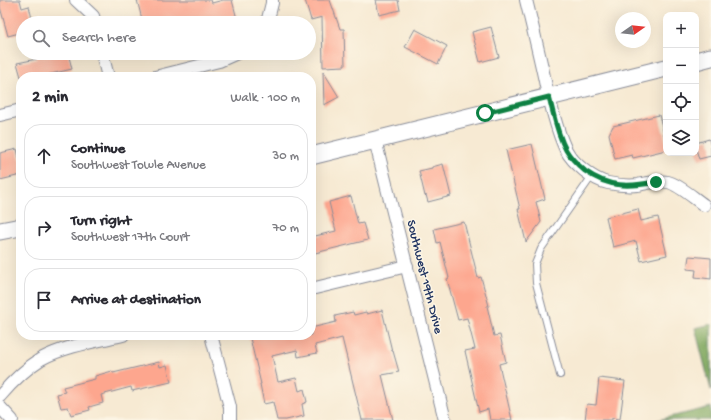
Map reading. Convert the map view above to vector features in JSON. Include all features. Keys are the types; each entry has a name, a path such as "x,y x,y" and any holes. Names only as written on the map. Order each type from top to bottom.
{"main road":[{"path":"699,60 711,57"},
{"path":"316,155 663,69"},
{"path":"0,231 16,228"}],"street":[{"path":"76,0 93,16"},
{"path":"269,16 272,0"},
{"path":"526,0 560,137 575,163 592,176 606,183 637,185 656,182 669,182 682,189 704,206"},
{"path":"104,60 107,72"},
{"path":"175,72 221,60"},
{"path":"0,116 16,111"},
{"name":"Southwest 19th Drive","path":"375,140 446,420"},
{"path":"316,289 407,266"},
{"path":"0,396 11,382 25,370 41,360 56,352 103,340"},
{"path":"212,340 230,407 230,420"},
{"path":"0,407 12,420"}],"lane":[{"path":"560,375 536,283 535,264 541,249 592,176"}],"green space":[{"path":"711,324 711,390 695,328"},
{"path":"711,407 711,420 658,420"}],"building":[{"path":"0,0 20,0 22,8 29,6 31,16 16,16 16,34 8,36 0,7"},
{"path":"137,0 211,0 212,3 223,0 232,0 236,16 141,16"},
{"path":"305,0 330,0 340,29 344,29 345,66 323,67 322,17 316,19 316,16 310,16"},
{"path":"376,0 398,0 400,10 379,15"},
{"path":"491,27 499,57 480,62 472,32"},
{"path":"415,29 447,46 438,64 405,47"},
{"path":"32,60 70,60 72,69 59,72 20,72 17,63"},
{"path":"323,71 339,97 324,105"},
{"path":"659,115 663,130 663,151 633,158 632,155 615,159 609,134 613,126"},
{"path":"709,139 711,156 699,159 699,142"},
{"path":"532,144 545,199 536,202 541,222 526,242 506,150"},
{"path":"16,149 16,176 0,180 0,153"},
{"path":"443,164 451,196 428,202 426,195 425,196 419,171"},
{"path":"351,196 358,224 363,223 368,240 316,253 316,236 336,231 329,202"},
{"path":"638,209 641,221 658,217 667,255 641,261 636,241 613,247 606,217"},
{"path":"464,222 478,278 481,277 489,306 487,306 494,336 500,335 506,362 499,364 512,420 490,420 488,409 479,412 465,351 475,349 467,318 458,320 447,279 449,278 440,242 437,243 434,229"},
{"path":"689,256 711,258 711,279 695,277 696,270 687,269"},
{"path":"382,310 399,372 382,375 393,420 362,420 342,338 315,345 317,353 298,357 297,350 272,356 278,382 296,378 299,391 304,389 307,402 302,404 304,416 286,420 277,420 273,402 264,404 250,340 316,340 316,327 336,322 335,316 353,312 354,315 366,312 367,314"},
{"path":"159,362 160,367 167,365 171,382 132,391 131,387 101,395 103,403 89,407 90,410 71,415 68,407 61,408 57,394 65,392 63,387 95,379 95,376 112,371 113,373"},
{"path":"599,378 625,381 620,419 612,418 612,420 585,420 587,404 596,405"}],"route":[{"path":"485,113 549,97 560,137 575,163 592,176 606,183 637,185 656,182"}]}
